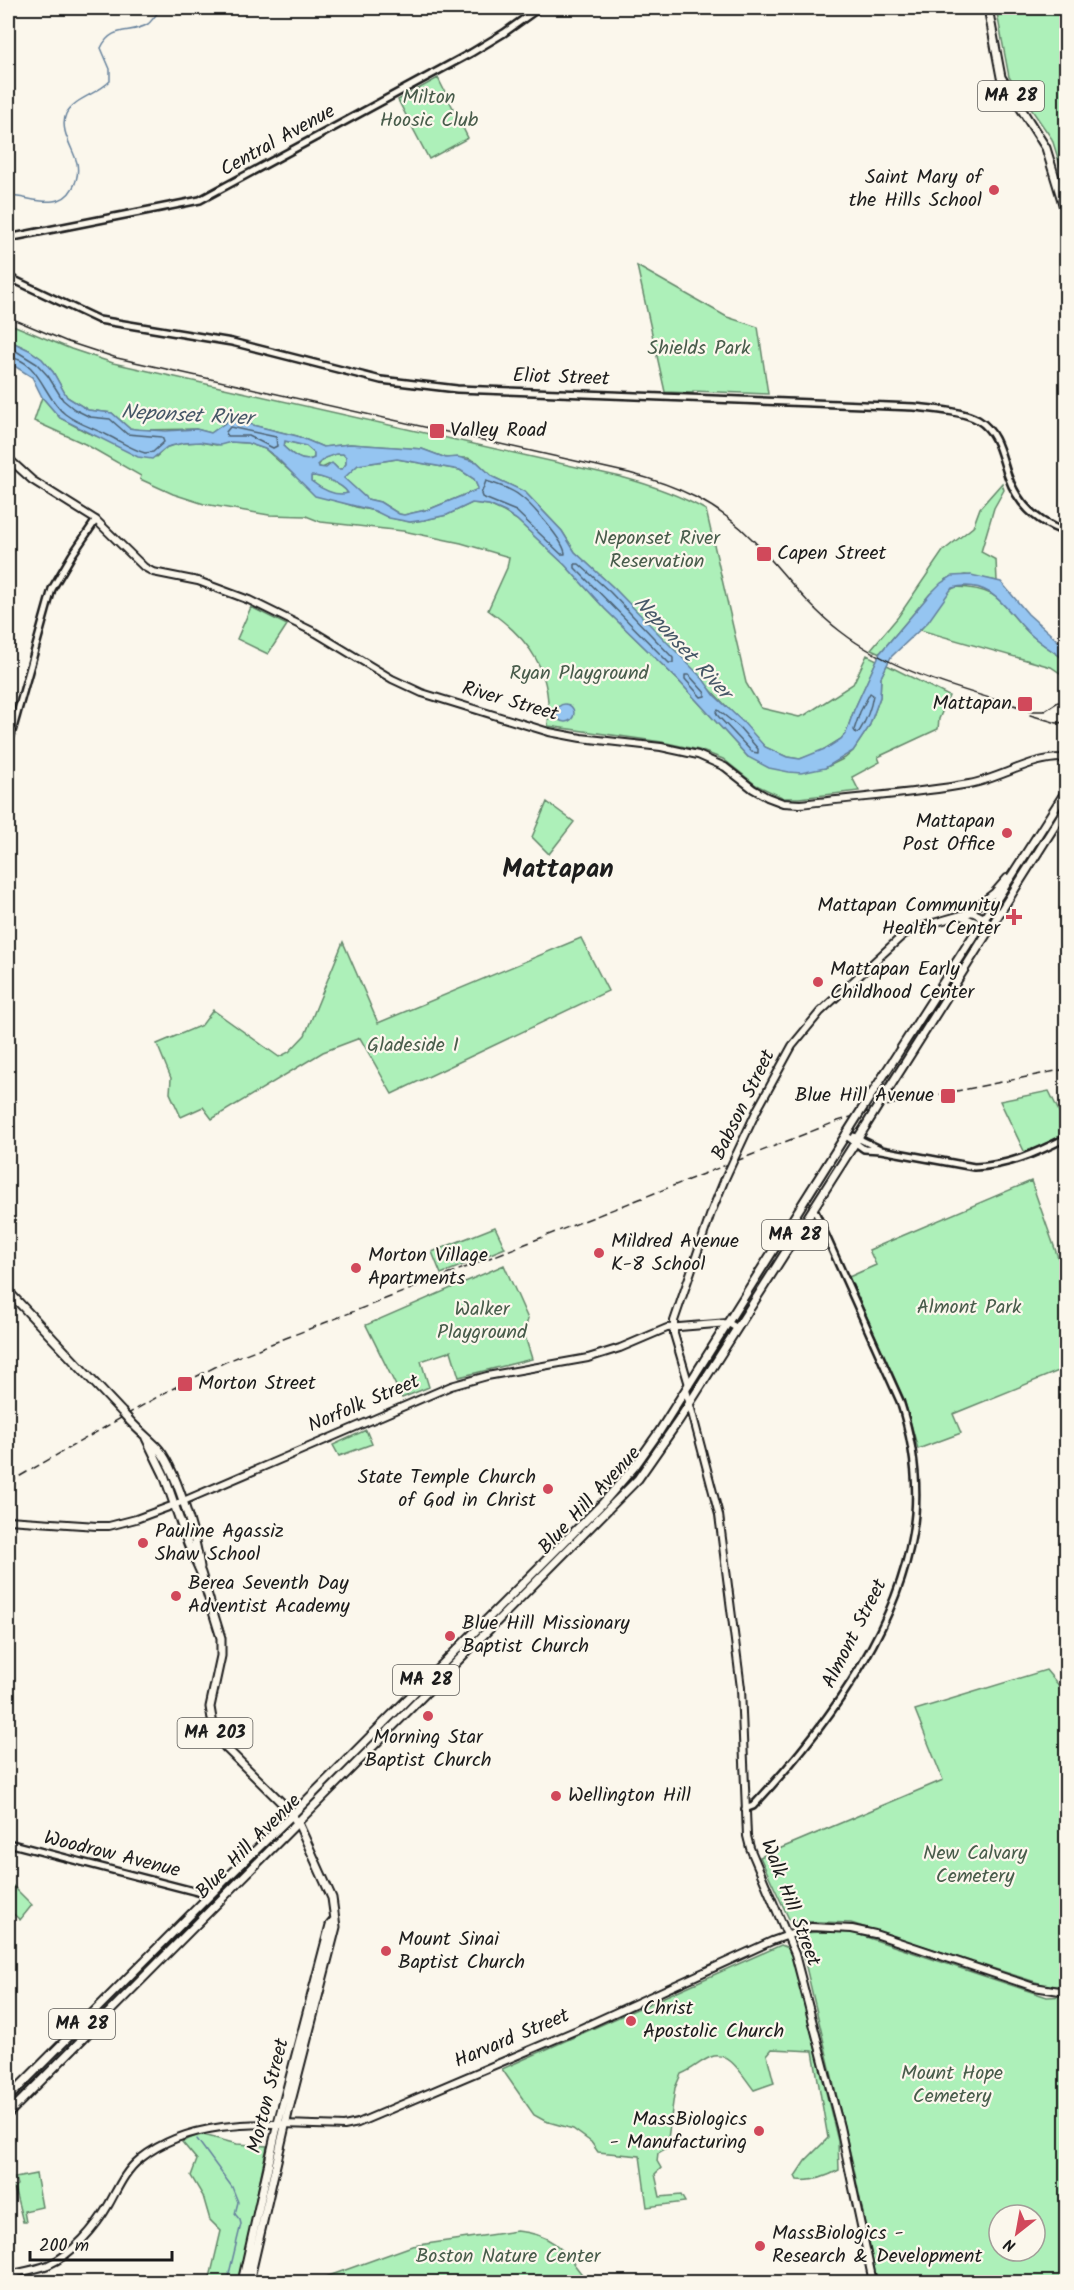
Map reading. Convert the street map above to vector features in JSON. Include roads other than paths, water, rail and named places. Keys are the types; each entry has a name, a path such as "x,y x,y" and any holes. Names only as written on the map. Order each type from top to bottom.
{"main road":[{"name":"MA 28","path":"987,8 1001,76 1046,148 1066,214"},
{"name":"River Street","path":"8,458 33,480 96,520 134,559 153,572 198,581 249,600 316,633 410,688 549,732 655,746 698,755 721,764 758,792 783,803 800,804 970,784 1066,753"},
{"name":"River Street","path":"1052,758 1066,758"},
{"name":"Blue Hill Avenue","path":"8,2098 619,1486 644,1455 1066,791"},
{"name":"Blue Hill Avenue","path":"8,2114 624,1494 651,1462 1066,808"},
{"name":"Blue Hill Avenue","path":"968,913 994,893 1016,869"},
{"path":"998,896 1006,901"},
{"path":"968,913 974,913 982,921"},
{"name":"Babson Street","path":"674,1327 681,1301 724,1181 747,1130 796,1039 902,936 916,927 968,913"},
{"path":"961,916 982,921 991,926"},
{"name":"Morton Street","path":"8,1291 146,1438 178,1503 192,1556 201,1573 222,1645 210,1704 213,1727 225,1747 292,1815 332,1898 335,1919 330,1925 242,2283"},
{"path":"728,1323 737,1328"},
{"name":"Norfolk Street","path":"8,1520 109,1526 136,1519 450,1386 487,1376 588,1358 620,1348 659,1330 728,1323"},
{"path":"674,1327 687,1388"},
{"name":"Walk Hill Street","path":"687,1388 689,1404 719,1515 741,1688 745,1826 750,1848 795,1954 834,2102 873,2283"},
{"path":"209,1895 224,1897"},
{"name":"Harvard Street","path":"8,2275 49,2264 66,2253 98,2223 133,2166 154,2150 190,2132 207,2128 281,2125 344,2126 374,2118 812,1927 852,1929 901,1942 1034,1987 1066,1992"},
{"path":"156,1949 162,1958"},
{"path":"119,1986 127,1993"},
{"name":"Morton Street","path":"249,2283 281,2125"}],"street":[{"name":"Central Avenue","path":"8,238 200,200 478,48 539,8"},
{"name":"Eliot Street","path":"8,277 99,320 232,342 364,377 405,384 457,389 914,407 966,415 982,423 993,435 1013,487 1024,506 1043,522 1066,532"},
{"path":"8,746 52,589 96,520"},
{"path":"847,1134 866,1150 881,1150 960,1165 989,1166 1015,1161 1066,1138"},
{"name":"Almont Street","path":"745,1809 753,1806 806,1746 850,1685 893,1598 908,1551 915,1514 914,1460 909,1430 900,1401 813,1207"},
{"name":"Woodrow Avenue","path":"8,1843 209,1895"}],"water":[{"path":"8,340 42,359 53,372 67,397 88,410 112,413 129,428 166,431 196,429 211,433 228,421 236,421 297,436 323,447 350,444 422,449 446,458 458,457 477,462 493,477 525,492 562,531 575,552 614,588 703,679 715,696 744,723 765,747 787,757 800,759 827,748 841,739 846,733 880,653 930,594 952,576 971,575 1001,582 1028,614 1066,648 1066,660 1032,636 988,591 966,586 952,588 928,622 891,657 881,677 880,697 869,727 853,751 825,768 801,773 769,768 748,757 678,680 605,609 565,565 517,520 505,512 489,505 472,503 447,515 424,520 410,522 389,518 375,511 315,496 276,457 265,449 247,443 231,442 220,445 200,442 183,443 167,447 152,459 138,457 60,418 42,397 32,377 8,362","holes":["285,441 306,446 314,453 314,458 302,459 294,456 284,447","343,454 346,457 346,464 342,469 338,469 332,463 326,468 319,467 318,464 325,458","397,459 460,470 474,479 478,488 430,509 404,515 380,502 367,499 344,478 358,465","311,476 326,479 342,487 348,493 329,492 311,481"]},
{"path":"565,704 571,707 574,713 571,719 565,722 559,719 556,713 559,707"}],"waterway":[{"path":"8,196 47,201 59,200 69,193 73,188 78,169 65,133 66,114 80,100 110,81 110,69 101,48 105,41 116,33 148,24 161,8"},
{"path":"197,2139 232,2187 238,2202 235,2214 241,2224 227,2282"}],"tram line":[{"path":"8,317 68,342 117,358 629,473 663,483 710,505 739,526 828,621 861,646 884,659 933,680 1033,711 1044,711 1058,702 1066,703"},
{"path":"1030,715 1057,723 1066,722"}],"railway":[{"path":"8,1483 166,1392 225,1362 838,1121 893,1104 1066,1069"}],"place":[{"name":"Saint Mary of the Hills School","path":"994,190"},
{"name":"Valley Road","path":"437,431"},
{"name":"Capen Street","path":"764,554"},
{"name":"Mattapan","path":"1025,704"},
{"name":"Mattapan Post Office","path":"1007,833"},
{"name":"Mattapan Community Health Center","path":"1014,917"},
{"name":"Mattapan Early Childhood Center","path":"818,982"},
{"name":"Blue Hill Avenue","path":"948,1096"},
{"name":"Mildred Avenue K-8 School","path":"599,1253"},
{"name":"Morton Village Apartments","path":"356,1268"},
{"name":"Morton Street","path":"185,1384"},
{"name":"State Temple Church of God in Christ","path":"548,1489"},
{"name":"Pauline Agassiz Shaw School","path":"143,1543"},
{"name":"Berea Seventh Day Adventist Academy","path":"176,1596"},
{"name":"Blue Hill Missionary Baptist Church","path":"450,1636"},
{"name":"Morning Star Baptist Church","path":"428,1716"},
{"name":"Wellington Hill","path":"556,1796"},
{"name":"Mount Sinai Baptist Church","path":"386,1951"},
{"name":"Christ Apostolic Church","path":"631,2021"},
{"name":"MassBiologics - Manufacturing","path":"759,2131"},
{"name":"MassBiologics - Research & Development","path":"760,2246"}],"district":[{"name":"Mattapan","path":"558,870"}],"park label":[{"name":"Milton Hoosic Club","path":"429,110"},
{"name":"Shields Park","path":"699,349"},
{"name":"Neponset River Reservation","path":"657,550"},
{"name":"Ryan Playground","path":"579,674"},
{"name":"Gladeside I","path":"413,1046"},
{"name":"Almont Park","path":"969,1308"},
{"name":"Walker Playground","path":"482,1322"},
{"name":"New Calvary Cemetery","path":"975,1866"},
{"name":"Mount Hope Cemetery","path":"952,2086"},
{"name":"Boston Nature Center","path":"508,2257"}],"water label":[{"name":"Neponset River","path":"187,416"},
{"name":"Neponset River","path":"682,648"}]}
